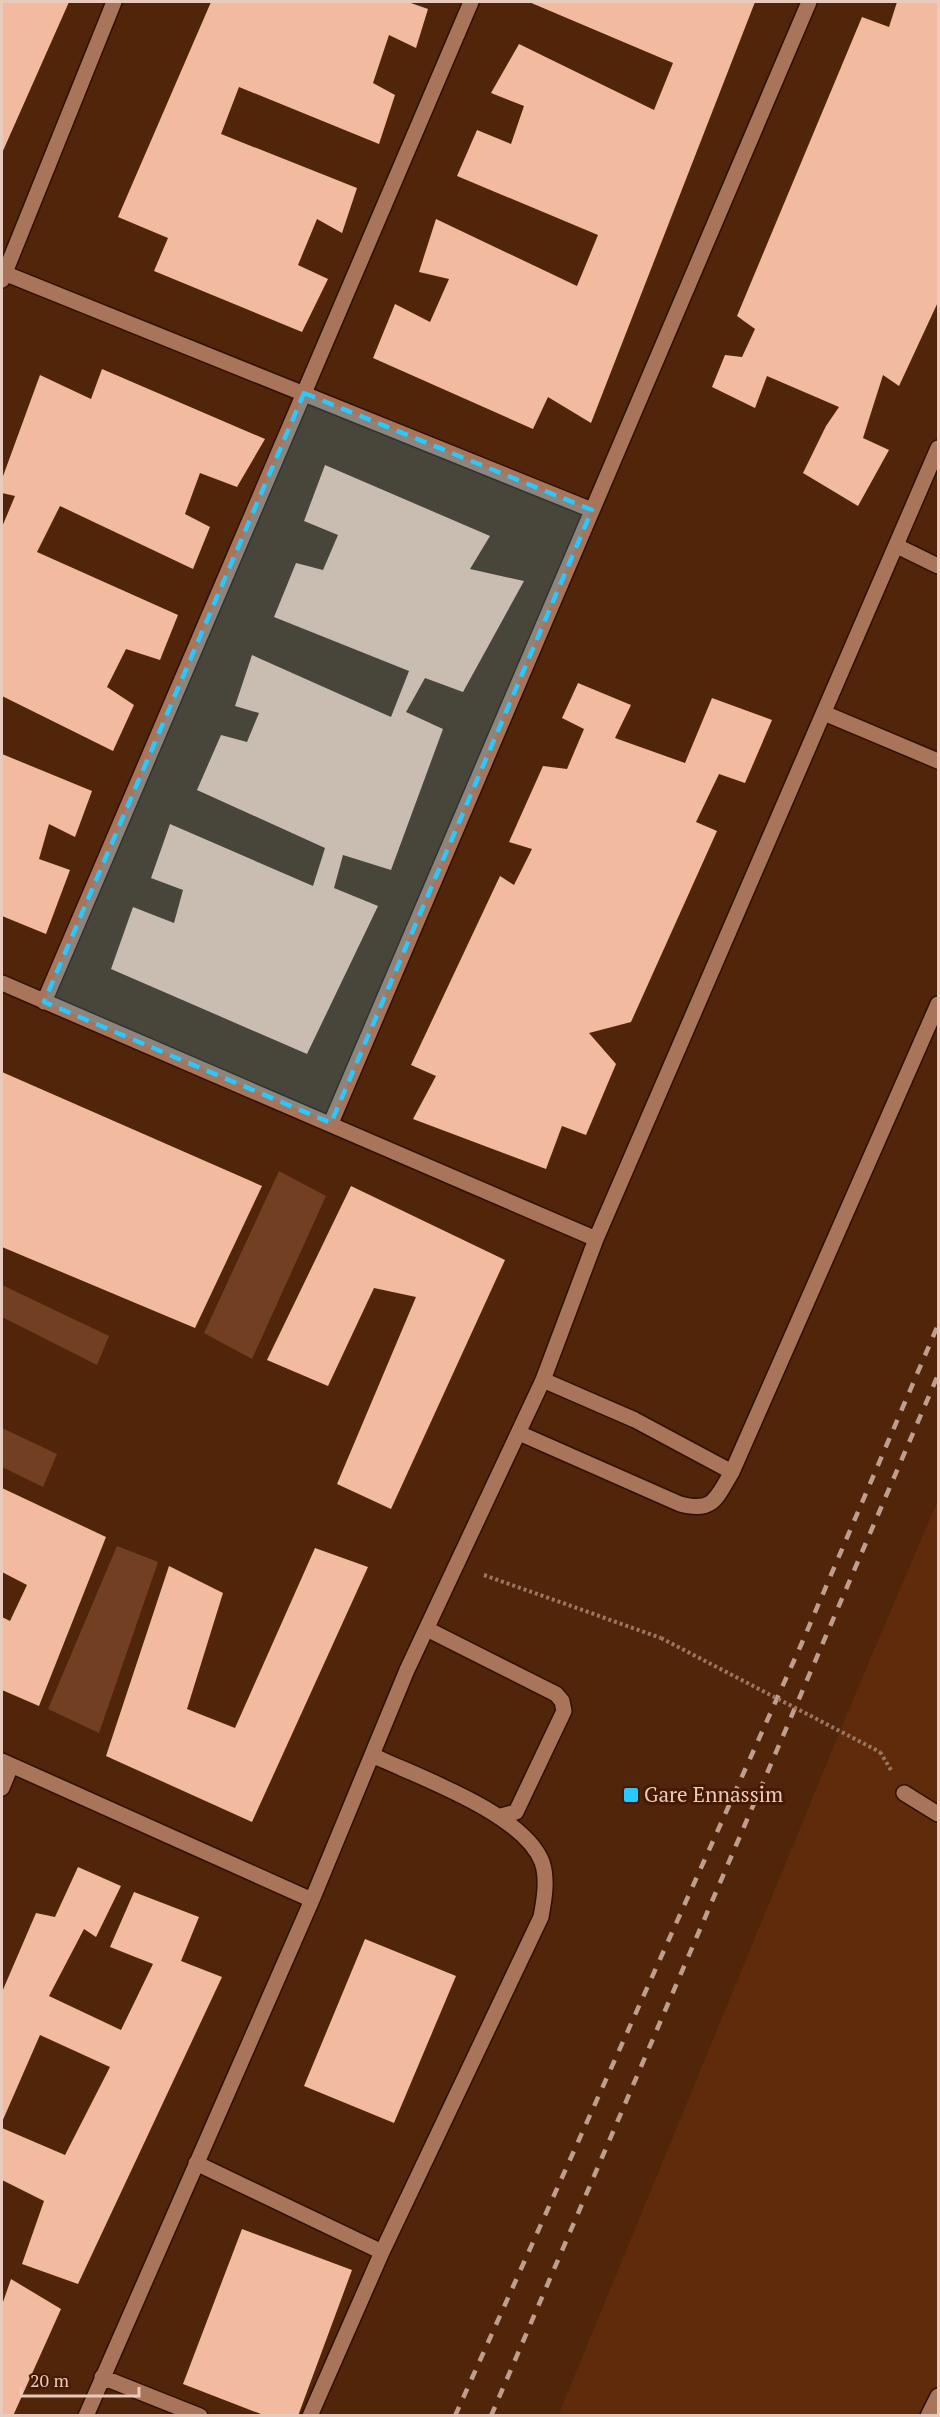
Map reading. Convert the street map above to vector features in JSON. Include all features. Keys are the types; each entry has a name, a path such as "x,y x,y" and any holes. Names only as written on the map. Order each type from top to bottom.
{"street":[{"path":"114,2 3,277 304,393 592,510"},
{"path":"44,1002 471,2"},
{"path":"331,1123 809,2"},
{"path":"86,2415 312,1900 427,1629 543,1380 596,1239 939,448"},
{"path":"897,546 939,566"},
{"path":"824,713 939,761"},
{"path":"2,983 596,1239"},
{"path":"519,1432 680,1504 695,1508 714,1502 732,1472 939,1004"},
{"path":"543,1380 635,1420 732,1472"},
{"path":"427,1629 556,1694 562,1701 564,1711 516,1812 501,1816"},
{"path":"310,2415 382,2252 541,1917 545,1896 542,1863 527,1840 501,1816 372,1755"},
{"path":"2,1788 6,1763 312,1900"},
{"path":"904,1793 939,1814"},
{"path":"196,2163 382,2252"},
{"path":"102,2377 200,2415"},
{"path":"928,2415 939,2396"}],"path":[{"path":"457,1566 661,1638 880,1752"}],"highlighted area":[{"path":"304,393 592,510 331,1123 44,1002"}],"shaded area":[{"path":"279,1171 326,1196 252,1359 204,1333"},
{"path":"2,1285 109,1336 97,1365 2,1317"},
{"path":"2,1428 57,1454 43,1487 2,1467"},
{"path":"938,1500 938,2415 558,2416 857,1690"},
{"path":"117,1546 158,1562 99,1733 48,1709"}],"building":[{"path":"2,2 69,2 2,153"},
{"path":"211,2 408,2 428,9 416,48 389,35 373,83 395,95 379,144 239,87 221,134 357,188 342,233 317,219 298,265 328,279 302,332 154,271 168,238 118,217"},
{"path":"529,2 755,2 591,423 548,397 533,429 373,358 395,304 430,322 449,279 419,272 436,219 577,286 598,235 457,176 477,130 511,144 524,106 491,93 519,44 654,110 673,63"},
{"path":"897,2 938,2 938,302 899,386 883,375 863,438 889,450 858,506 803,473 826,426 839,407 767,376 755,408 712,387 725,355 742,357 755,329 737,316 862,17 889,27"},
{"path":"102,369 265,439 237,487 200,473 185,514 210,527 193,569 60,506 37,552 178,615 160,660 126,649 107,687 134,705 113,751 2,696 2,527 15,496 2,493 2,479 40,375 91,399"},
{"path":"325,465 490,536 470,569 524,581 463,692 425,678 406,712 443,729 391,870 343,855 334,888 378,906 307,1054 111,969 133,907 174,923 183,890 151,878 170,824 313,886 325,848 197,790 221,735 247,742 259,713 235,706 252,655 391,717 409,671 274,617 296,563 323,570 338,535 304,521"},
{"path":"578,683 631,705 615,738 685,763 712,698 772,720 745,783 719,774 696,822 717,831 631,1022 589,1033 616,1064 586,1135 562,1126 546,1169 413,1119 436,1076 411,1065 500,876 514,885 532,849 509,842 543,766 567,769 584,729 562,718"},
{"path":"2,754 92,791 75,837 49,824 39,859 70,870 46,934 2,916"},
{"path":"2,1072 262,1186 195,1328 2,1247"},
{"path":"351,1186 505,1260 391,1509 337,1484 416,1297 374,1288 328,1386 267,1360"},
{"path":"2,1488 106,1537 39,1706 2,1690 2,1617 10,1621 27,1585 2,1572"},
{"path":"315,1548 368,1567 252,1822 106,1756 169,1566 223,1593 187,1709 235,1728"},
{"path":"78,1867 121,1886 96,1937 84,1929 49,1996 121,2030 153,1964 110,1947 134,1892 199,1917 181,1961 222,1977 78,2284 22,2264 44,2201 2,2180 2,2128 65,2155 110,2067 40,2035 2,2122 2,1992 36,1913 55,1917"},
{"path":"365,1939 456,1976 394,2123 304,2086"},
{"path":"242,2229 352,2270 298,2416 266,2416 183,2384"},
{"path":"11,2279 61,2309 13,2416 2,2416 2,2305"}],"railway":[{"path":"455,2416 801,1645 938,1325"},
{"path":"491,2416 938,1375"}],"place":[{"name":"Gare Ennassim","path":"631,1795"}]}
